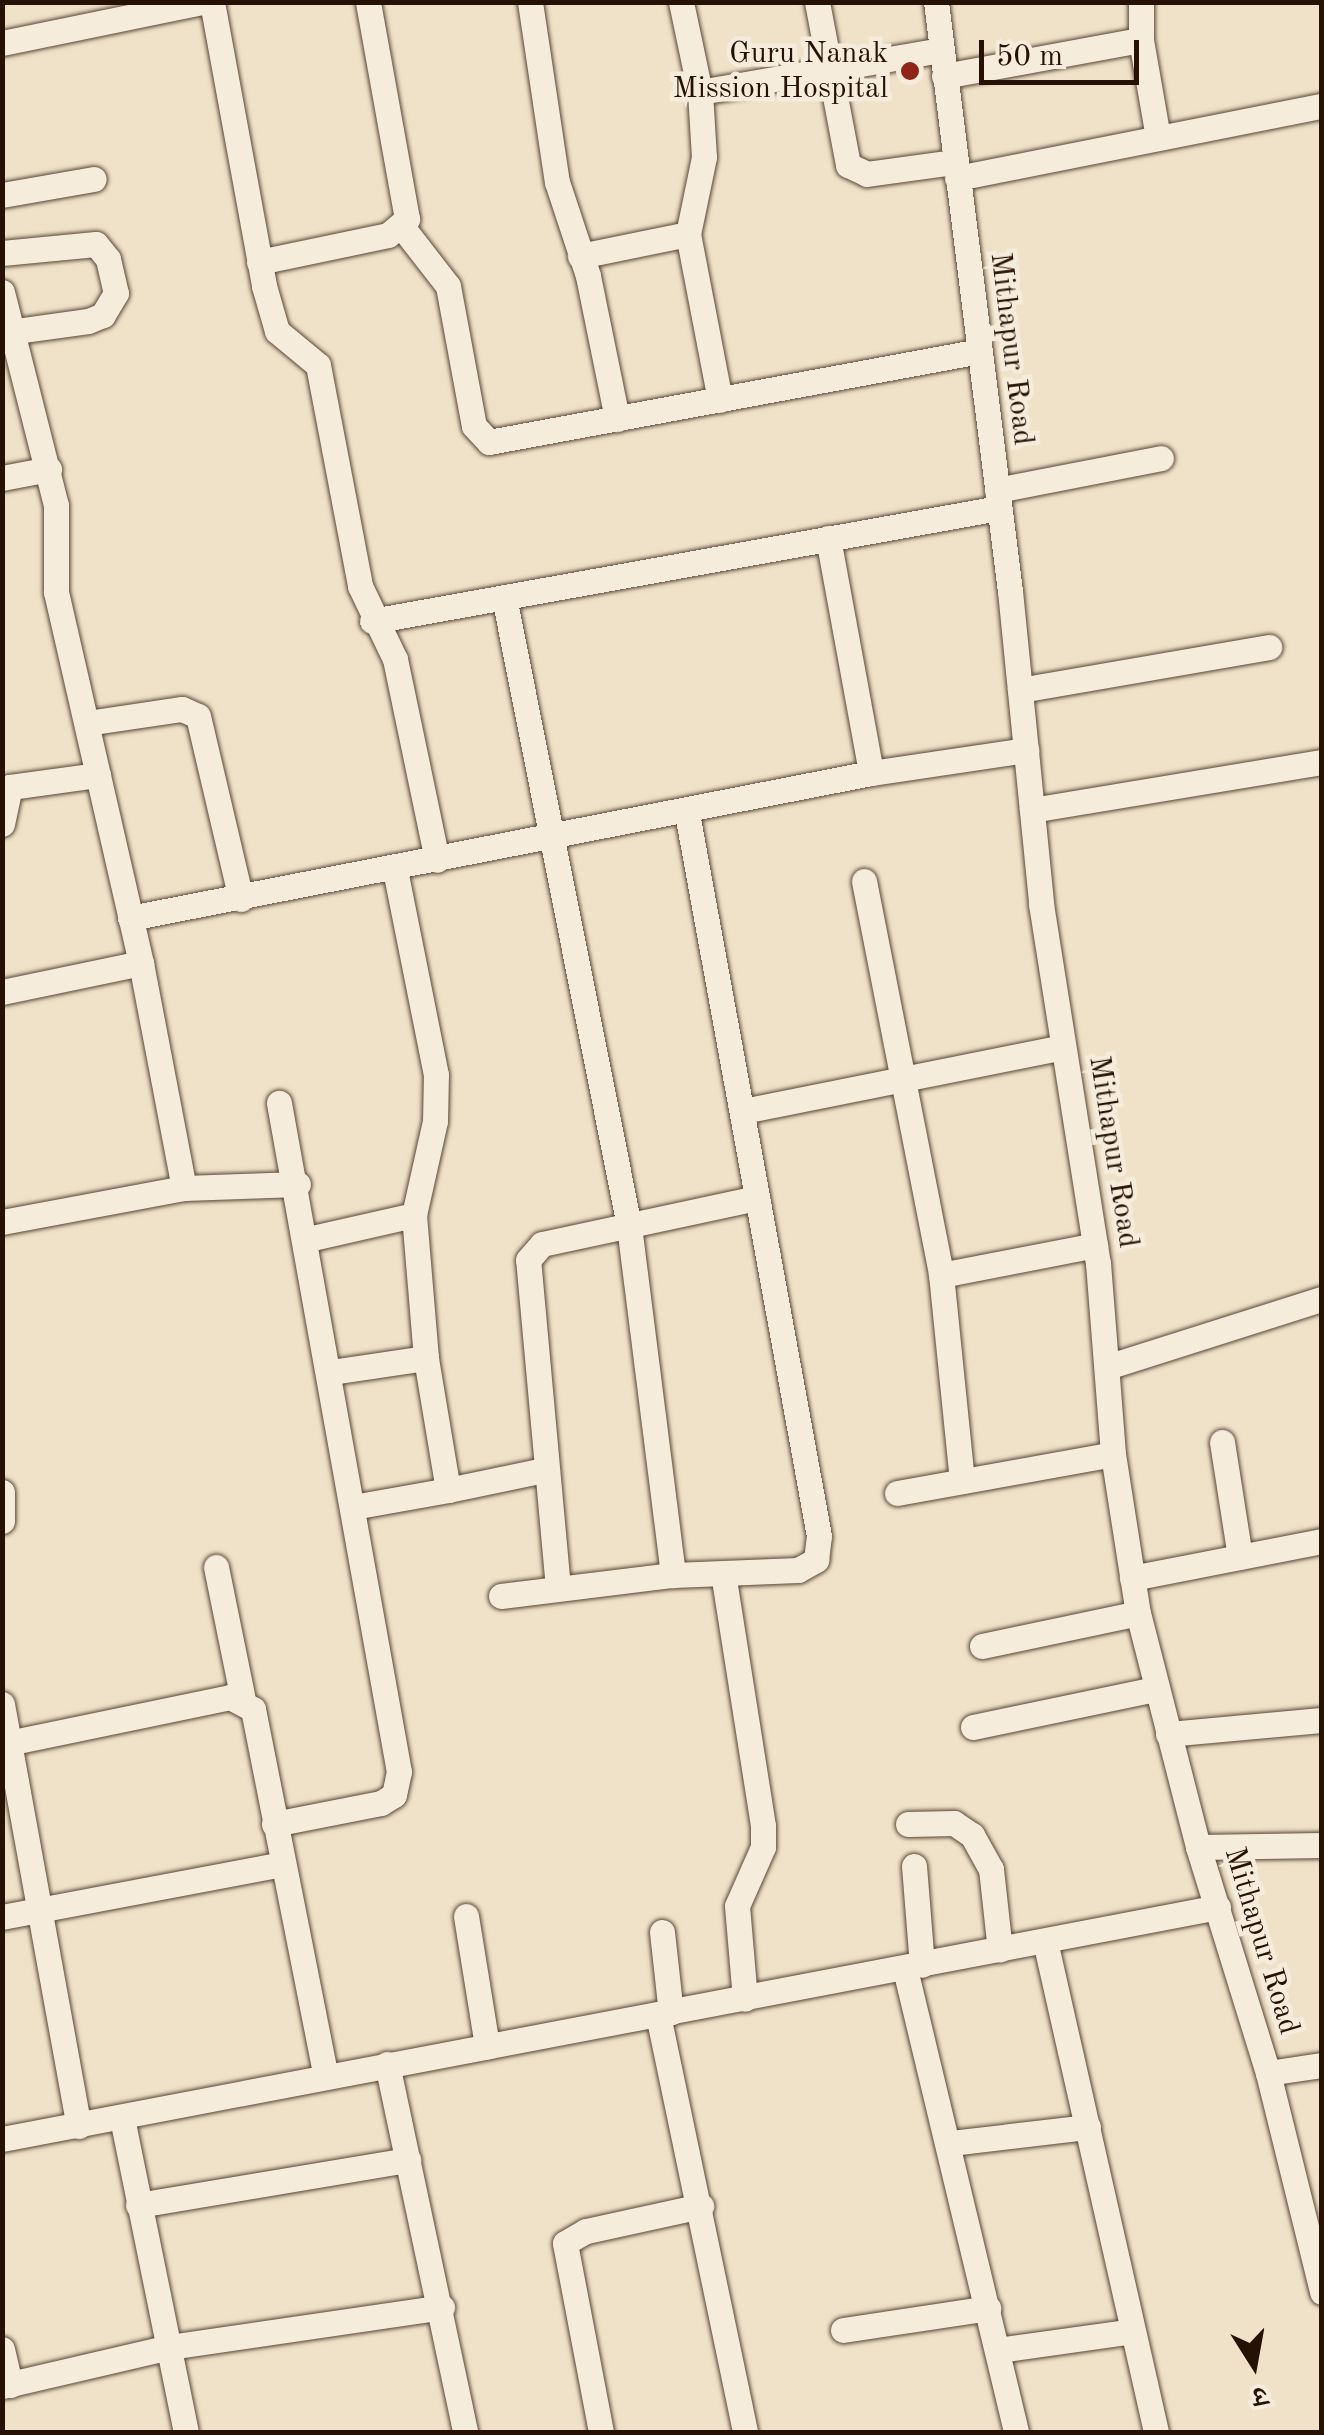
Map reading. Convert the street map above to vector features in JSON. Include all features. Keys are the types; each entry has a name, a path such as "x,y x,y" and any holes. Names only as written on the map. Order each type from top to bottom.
{"street":[{"path":"2,43 201,2"},
{"path":"212,2 259,262 277,332 318,365 372,621 395,658 438,860"},
{"path":"368,2 407,206 402,228"},
{"path":"530,2 556,182 580,256 617,419"},
{"path":"681,2 700,92 704,158 688,234 720,400"},
{"path":"817,2 846,157 855,172 955,170 1322,106"},
{"name":"Mithapur Road","path":"936,2 1062,1047 1095,1245 1112,1454 1138,1614 1198,1847 1268,2073 1321,2288"},
{"path":"1142,2 1141,40 1158,137"},
{"path":"944,76 1141,40"},
{"path":"700,92 941,50"},
{"path":"2,195 94,180"},
{"path":"259,262 402,228"},
{"path":"402,228 448,286 480,438 503,441 979,351"},
{"path":"580,256 688,234"},
{"path":"2,253 96,244 108,258 116,293 103,316 9,349"},
{"path":"2,292 9,349 49,469 56,505 56,592 141,963 184,1188"},
{"path":"372,621 828,538 1161,458"},
{"path":"2,478 49,469"},
{"path":"828,538 871,773"},
{"path":"504,597 630,1226 672,1576"},
{"path":"1020,690 1269,647"},
{"path":"86,723 182,709 198,716 241,899"},
{"path":"130,918 553,839 871,773 1026,750"},
{"path":"1032,810 1322,762"},
{"path":"2,824 10,788 98,775"},
{"path":"501,1596 672,1576 798,1570 809,1567 818,1551 687,812"},
{"path":"396,869 436,1075 435,1121 414,1215 426,1358 448,1490"},
{"path":"864,881 907,1080 941,1275 962,1482"},
{"path":"2,992 141,963"},
{"path":"743,1111 1062,1047"},
{"path":"274,1824 357,1810 381,1802 398,1787 308,1238 279,1103"},
{"path":"2,1222 184,1188 298,1184"},
{"path":"558,1588 544,1470 528,1260 542,1244 757,1198"},
{"path":"308,1238 414,1215"},
{"path":"941,1275 1095,1245"},
{"path":"1107,1367 1322,1299"},
{"path":"331,1372 426,1358"},
{"path":"1222,1442 1240,1557"},
{"path":"896,1493 1112,1454"},
{"path":"352,1506 544,1470"},
{"path":"2,1492 2,1521"},
{"path":"1132,1578 1322,1541"},
{"path":"216,1567 243,1700 253,1709 326,2077"},
{"path":"724,1574 764,1826 763,1847 737,1906 745,1999"},
{"path":"982,1646 1138,1614"},
{"path":"974,1727 1156,1689"},
{"path":"13,1742 243,1700"},
{"path":"2,1704 13,1742 79,2126"},
{"path":"1168,1734 1322,1720"},
{"path":"908,1824 954,1823 972,1836 991,1869 1000,1950"},
{"path":"1198,1847 1322,1845"},
{"path":"2,1917 282,1864"},
{"path":"914,1866 914,1967 1016,2432"},
{"path":"2,2139 1218,1907"},
{"path":"466,1916 487,2046"},
{"path":"662,1932 664,2014 746,2432"},
{"path":"1045,1941 1156,2432"},
{"path":"387,2064 442,2307 465,2432"},
{"path":"1268,2073 1322,2065"},
{"path":"122,2118 186,2432"},
{"path":"950,2144 1088,2127"},
{"path":"138,2204 408,2160"},
{"path":"600,2432 565,2243 586,2231 701,2206"},
{"path":"2,2349 6,2385 168,2347 442,2307"},
{"path":"844,2330 988,2308"},
{"path":"998,2350 1134,2331"}],"place":[{"name":"Guru Nanak Mission Hospital","path":"910,71"}]}
